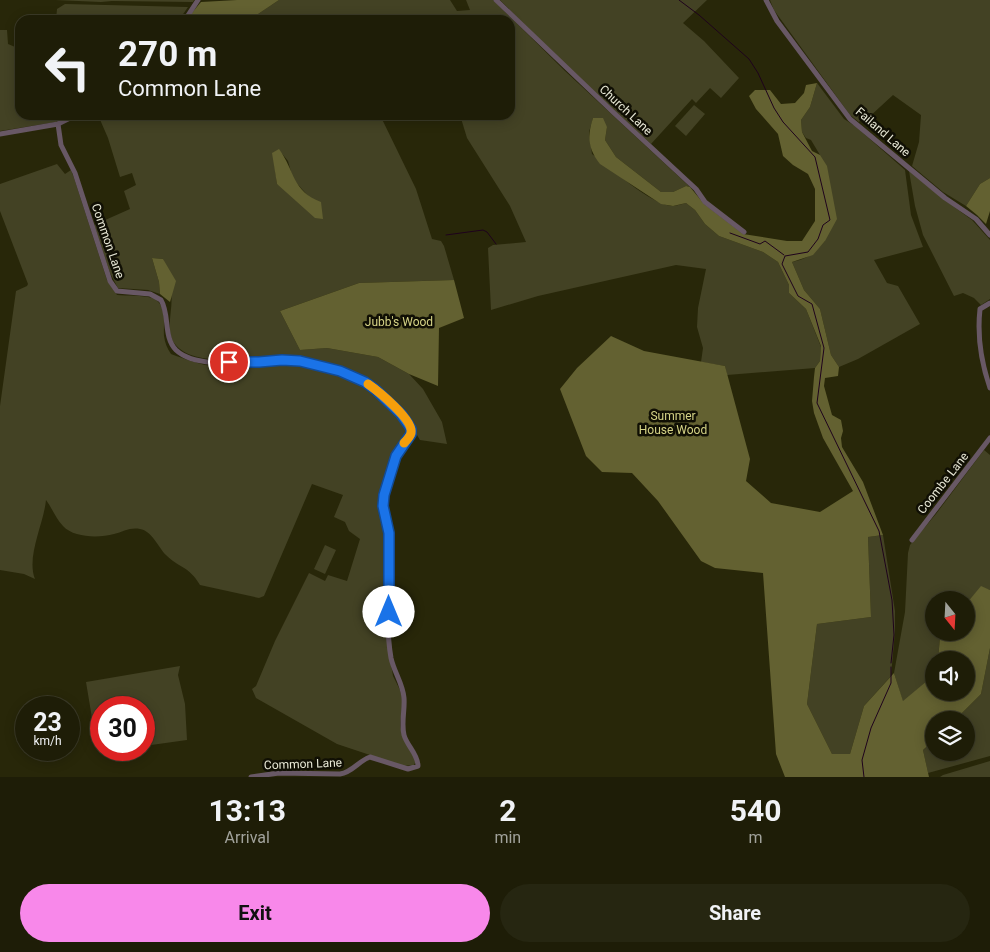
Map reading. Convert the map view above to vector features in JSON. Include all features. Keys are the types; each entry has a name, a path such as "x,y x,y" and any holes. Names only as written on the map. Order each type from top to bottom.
{"street":[{"path":"188,15 198,0"},
{"name":"Church Lane","path":"496,0 512,15"},
{"name":"Failand Lane","path":"766,0 777,21 850,119 945,198 976,219 990,235"},
{"name":"Church Lane","path":"515,18 692,185 705,202 744,232"},
{"path":"0,134 58,124 66,120"},
{"name":"Common Lane","path":"58,124 61,146 75,173 110,281 117,291 150,294 161,300 166,311 169,339 175,349 182,355 202,362 300,361 340,371 359,379 376,390 401,414 411,429 411,434 396,456 384,495 383,506 389,533 388,627 390,651 404,699 404,735 417,758 418,766 408,769 370,757 347,773 279,773 251,777"},
{"path":"990,303 980,309 978,330 982,359 990,388"},
{"name":"Coombe Lane","path":"912,540 990,438"}],"shaded area":[{"path":"55,0 194,0 193,2 101,2"},
{"path":"279,0 450,0 457,11 470,10 466,0 493,0 508,15 256,15"},
{"path":"500,0 707,0 683,23 704,41 739,78 721,98 710,88 696,103 692,99 651,144 572,71"},
{"path":"770,0 990,0 990,178 980,184 966,206 943,192 912,166 919,142 921,115 893,95 868,118 862,118 859,122 850,115 774,10"},
{"path":"65,4 188,7 182,15 56,15 57,9"},
{"path":"515,22 565,71 690,187 686,186 673,192 661,192 616,157 605,140 607,127 593,118 589,132 592,154 652,199 671,206 686,203 719,236 763,252 778,262 789,285 789,293 806,309 821,347 820,361 815,368 727,375 725,366 701,362 703,348 697,327 698,308 706,269 676,265 538,296 491,310 488,248 493,245 526,242 510,206 467,138 462,120 515,120"},
{"path":"0,30 7,30 8,44 15,47 15,120 60,120 0,131"},
{"path":"817,83 844,119 855,126 905,170 911,215 923,247 874,260 887,283 898,286 920,324 858,359 839,367 831,355 820,309 804,290 792,262 810,255 825,241 820,155 811,140 806,138 802,132 801,120 810,107"},
{"path":"694,105 705,114 686,136 675,126"},
{"path":"100,120 382,120 416,189 432,239 441,241 444,246 454,280 359,283 280,311 300,350 327,348 378,357 409,374 423,389 442,422 447,444 420,440 409,422 382,393 367,382 332,366 313,360 292,357 213,359 198,357 185,352 175,344 170,333 172,298 163,259 152,258 159,282 160,294 148,290 118,288 110,273 94,225 130,209 124,191 136,185 132,173 120,177","holes":["279,150 288,161 293,179 309,197 277,184 273,153"]},
{"path":"57,164 65,174 71,170 107,280 117,295 148,297 157,301 163,309 164,339 171,354 198,363 215,366 250,366 283,362 312,365 326,369 369,388 391,406 404,422 409,434 395,453 390,464 380,505 387,540 388,646 393,676 400,690 403,702 400,724 402,734 415,759 414,765 403,766 337,744 256,698 252,689 256,686 275,641 309,573 325,581 328,575 347,581 360,539 349,531 345,522 334,517 343,495 312,484 264,596 259,598 200,585 192,574 166,555 144,530 133,529 94,536 74,533 61,523 46,500 34,550 33,570 35,579 24,574 0,570 0,406 16,291 28,284 0,211 0,184"},
{"path":"909,171 972,220 990,240 990,299 981,305 974,298 963,293 954,296 923,235 915,206"},
{"path":"984,450 990,455 990,590 981,587 975,594 975,591 925,591 925,641 940,641 939,651 925,651 925,683 903,702 894,673 905,612 908,553 910,545"},
{"path":"883,535 895,611 891,676 864,706 850,754 832,754 807,704 817,624 871,617 868,537"},
{"path":"325,545 336,550 325,574 314,569"},
{"path":"990,648 990,756 975,760 975,711 964,711 981,694"},
{"path":"180,666 178,675 185,704 187,740 155,744 155,696 90,696 90,706 86,682"},
{"path":"925,761 972,761 928,773"},
{"path":"990,761 990,777 940,777 943,775"}],"green space":[{"path":"279,0 256,15 192,15 201,2"},
{"name":"Summer House Wood","path":"817,83 810,107 801,120 802,132 812,151 820,155 827,166 837,219 825,241 813,255 792,262 804,290 820,309 831,355 839,367 838,376 825,378 824,386 832,415 841,420 843,431 841,438 842,447 863,482 883,535 868,537 871,617 817,624 807,704 832,754 850,754 864,706 894,673 903,701 925,683 925,701 974,701 964,711 925,711 925,748 923,750 929,777 785,777 776,754 763,573 715,568 701,561 658,501 632,473 602,472 586,456 560,389 577,368 611,336 644,351 725,366 750,459 746,481 771,503 820,512 853,491 823,438 814,413 812,401 814,377 815,368 820,361 821,346 806,309 789,293 789,285 778,262 763,252 719,236 686,203 673,206 661,204 600,164 593,153 589,137 593,118 603,118 607,127 605,140 616,157 661,192 673,192 686,186 690,187 704,204 743,234 787,241 802,241 815,221 815,189 808,174 783,156 778,134 756,109 749,96 755,90 770,90 781,104 795,103 804,93 806,85"},
{"path":"279,149 299,186 304,192 321,202 323,219 315,218 277,184 272,153"},
{"path":"990,178 990,211 986,224 966,206 980,184"},
{"path":"152,258 163,259 176,281 170,302 160,294 159,282"},
{"name":"Jubb's Wood","path":"454,280 464,318 439,328 438,386 409,374 378,357 327,348 300,350 280,311 359,283"},
{"name":"Summer House Wood","path":"981,586 990,590 990,648 981,694 975,700 975,651 939,651 940,641 975,641 975,593"}],"waterway":[{"path":"679,0 749,59 783,122 815,157 830,220 823,225 818,239 808,252 785,256 782,264 798,296 812,304 824,348 817,403 879,531 892,600 894,635 891,663"},
{"path":"446,235 483,230 487,232 496,244"},
{"path":"730,233 760,244 765,241 784,255"},
{"path":"864,777 862,760 871,728 891,683 891,667"}],"slow traffic":[{"path":"368,384 388,400 408,424 411,434 404,443"}],"route":[{"path":"229,362 300,361 340,371 365,382 376,390 388,400 408,424 411,434 396,456 384,495 383,506 389,533 389,612"}]}
